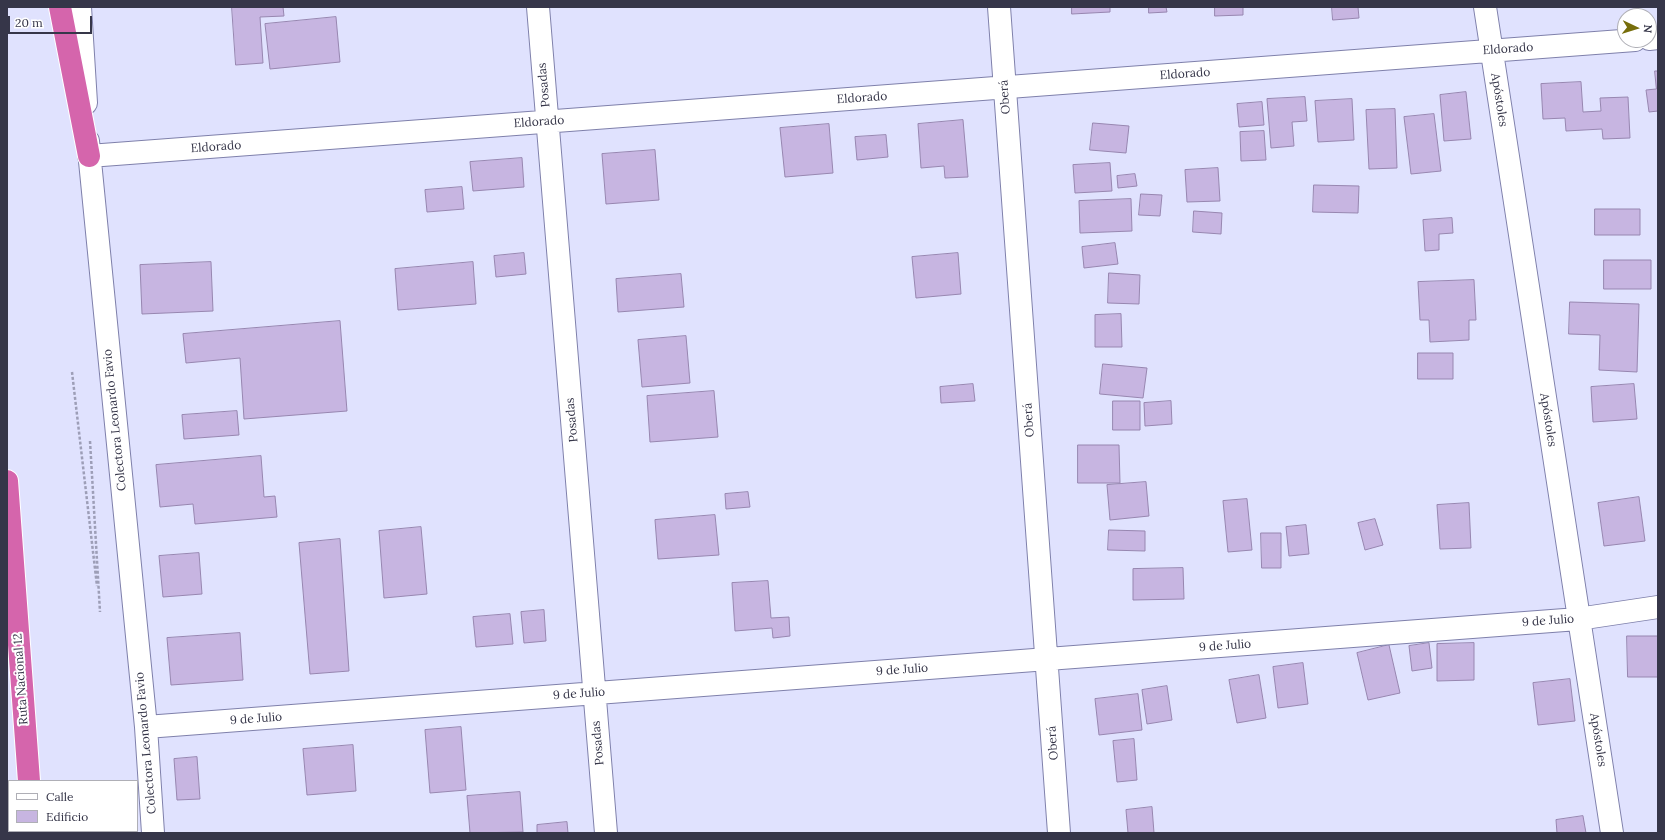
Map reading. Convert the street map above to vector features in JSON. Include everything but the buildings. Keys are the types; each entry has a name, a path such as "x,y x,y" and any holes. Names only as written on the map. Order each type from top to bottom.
{"highway":[{"path":"60,7 90,156"},
{"name":"Ruta Nacional 12","path":"7,482 28,780"}],"street":[{"name":"Colectora Leonardo Favio","path":"80,7 90,156 146,727 153,833"},
{"name":"Posadas","path":"538,7 606,833"},
{"name":"Oberá","path":"998,7 1059,833"},
{"name":"Apóstoles","path":"1485,7 1612,833"},
{"name":"Eldorado","path":"90,156 1617,41"},
{"name":"9 de Julio","path":"146,727 1578,619 1658,608"}],"path":[{"path":"72,372 100,612 90,440"}]}
